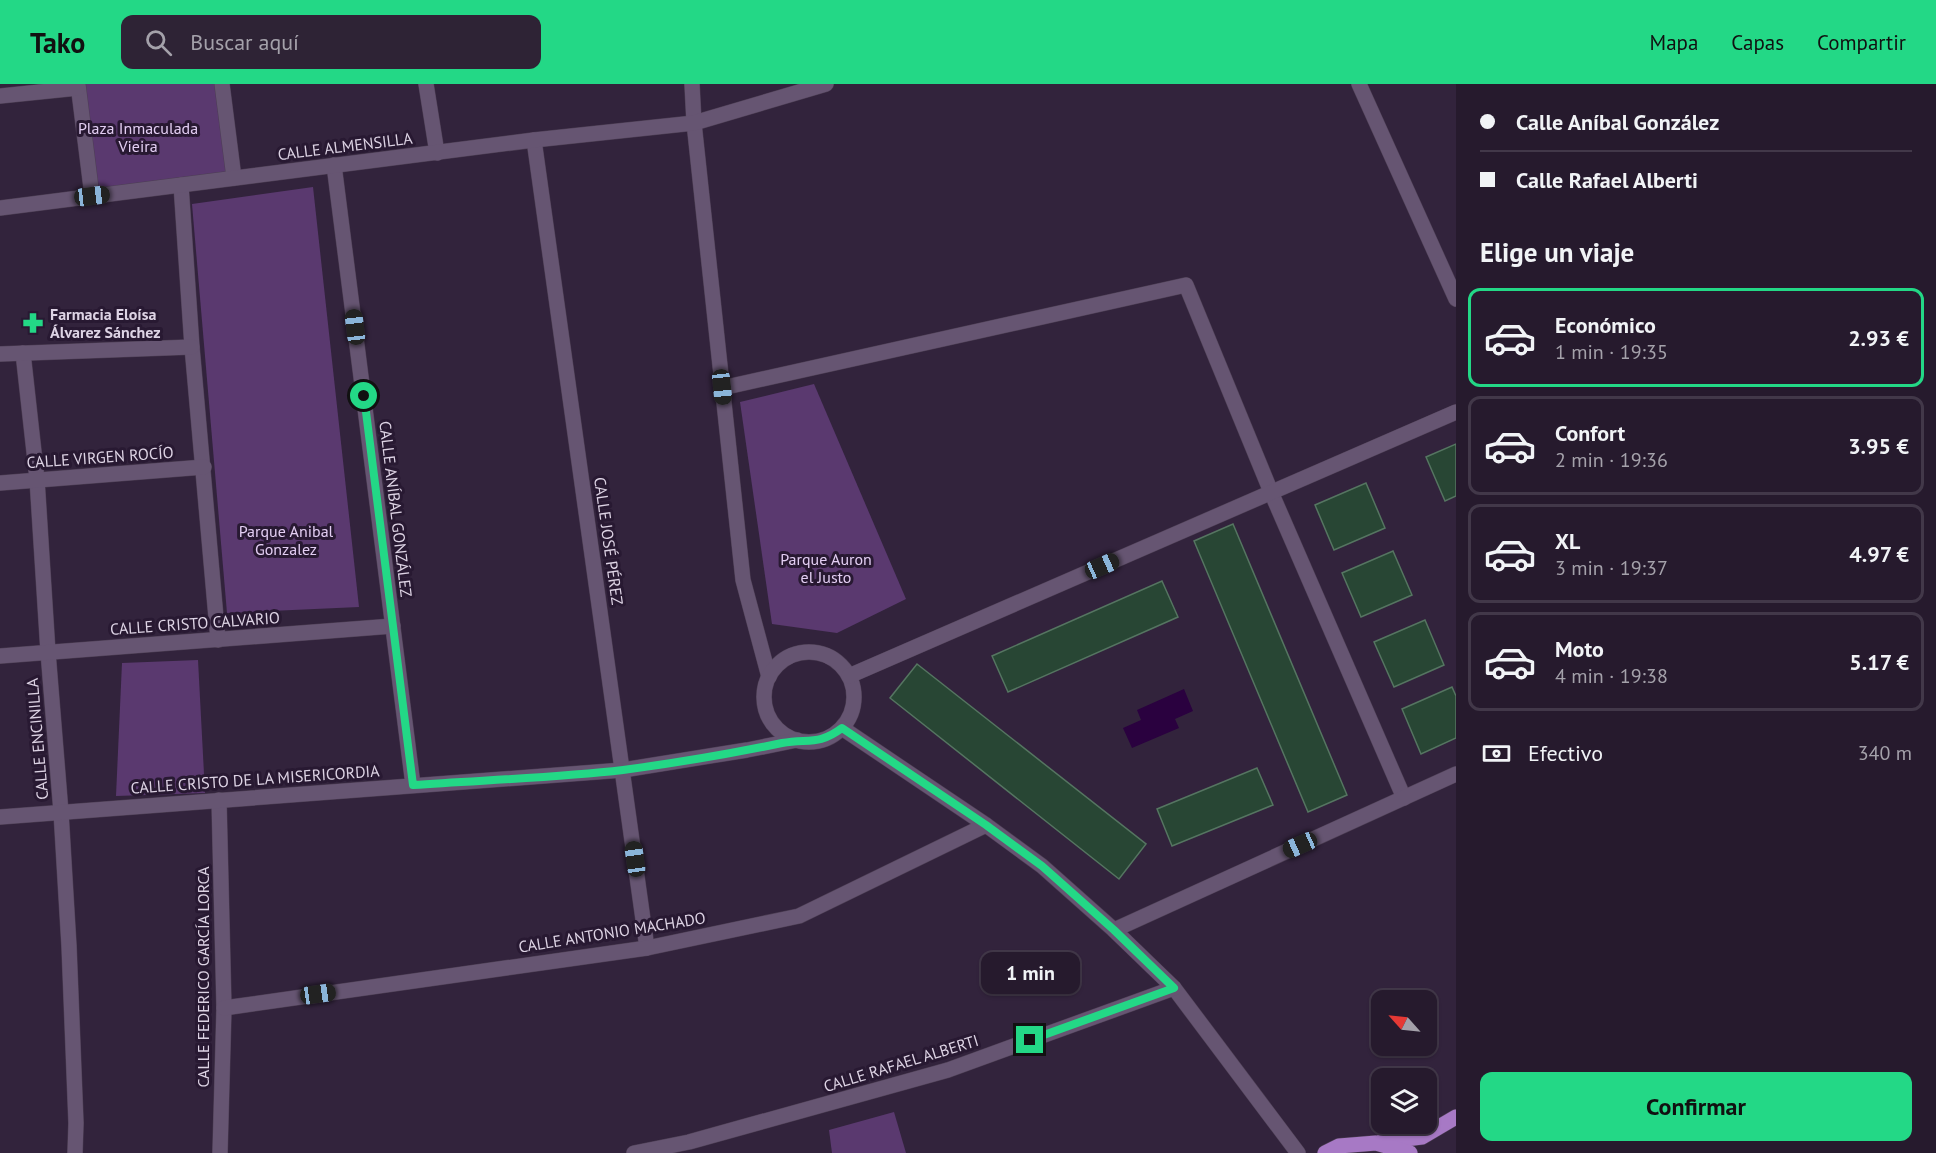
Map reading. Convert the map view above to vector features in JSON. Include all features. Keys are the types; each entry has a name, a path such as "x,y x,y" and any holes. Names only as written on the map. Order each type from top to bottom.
{"main road":[{"path":"1325,1153 1339,1146 1422,1137 1456,1117"},
{"path":"1376,1143 1410,1153"}],"street":[{"path":"222,84 234,178"},
{"path":"426,84 437,153"},
{"path":"692,84 694,123 742,580 769,677"},
{"name":"CALLE ALMENSILLA","path":"0,208 534,140 694,123 826,84"},
{"path":"1359,84 1456,299"},
{"path":"0,96 78,86 92,196"},
{"name":"CALLE JOSÉ PÉREZ","path":"534,140 647,948"},
{"name":"CALLE ANÍBAL GONZÁLEZ","path":"334,165 413,785"},
{"path":"181,185 192,347 218,639"},
{"path":"722,387 1186,285 1271,492 1404,798"},
{"path":"0,354 192,347"},
{"name":"CALLE ENCINILLA","path":"23,353 37,479 61,812 69,946 76,1123 75,1153"},
{"path":"849,676 1456,412"},
{"name":"CALLE VIRGEN ROCÍO","path":"0,483 204,467"},
{"name":"CALLE CRISTO CALVARIO","path":"0,656 393,626"},
{"path":"808,651 823,654 837,661 849,676 853,686 854,701 850,716 842,728 830,737 816,742 788,737 776,728 768,715 764,701 765,687 769,677 780,662 793,654 808,651"},
{"path":"842,728 986,825 1042,866 1114,930 1174,988 1298,1153"},
{"name":"CALLE CRISTO DE LA MISERICORDIA","path":"0,817 622,770 797,740"},
{"path":"1114,930 1456,774"},
{"name":"CALLE FEDERICO GARCÍA LORCA","path":"219,800 224,1008 220,1153"},
{"name":"CALLE ANTONIO MACHADO","path":"224,1008 647,948 799,916 986,825"},
{"name":"CALLE RAFAEL ALBERTI","path":"634,1153 689,1142 948,1071 1174,988"}],"green space":[{"name":"Plaza Inmaculada Vieira","path":"78,84 222,84 234,178 92,196"},
{"name":"Parque Anibal Gonzalez","path":"313,187 359,607 227,613 192,204"},
{"name":"Parque Auron el Justo","path":"814,384 906,599 837,633 772,624 740,402"},
{"path":"198,660 205,793 116,796 122,663"},
{"path":"894,1112 906,1153 832,1153 829,1130"}],"shaded area":[{"path":"1184,689 1193,711 1175,719 1179,728 1132,748 1123,728 1141,720 1137,710"}],"building":[{"path":"1456,444 1456,496 1445,501 1426,457"},
{"path":"1366,483 1385,528 1334,550 1315,505"},
{"path":"1233,524 1347,795 1308,812 1194,541"},
{"path":"1393,551 1412,595 1361,617 1342,573"},
{"path":"1162,581 1178,617 1008,692 992,656"},
{"path":"1425,620 1444,665 1394,687 1374,642"},
{"path":"917,664 1146,844 1119,879 890,698"},
{"path":"1452,687 1456,696 1456,738 1421,754 1402,709"},
{"path":"1257,768 1273,805 1172,846 1157,809"}],"place":[{"name":"Farmacia Eloísa Álvarez Sánchez","path":"33,323"}],"route":[{"path":"364,396 413,785 622,770 797,740 816,742 830,737 842,728 986,825 1042,866 1114,930 1174,988 1030,1040"}]}
